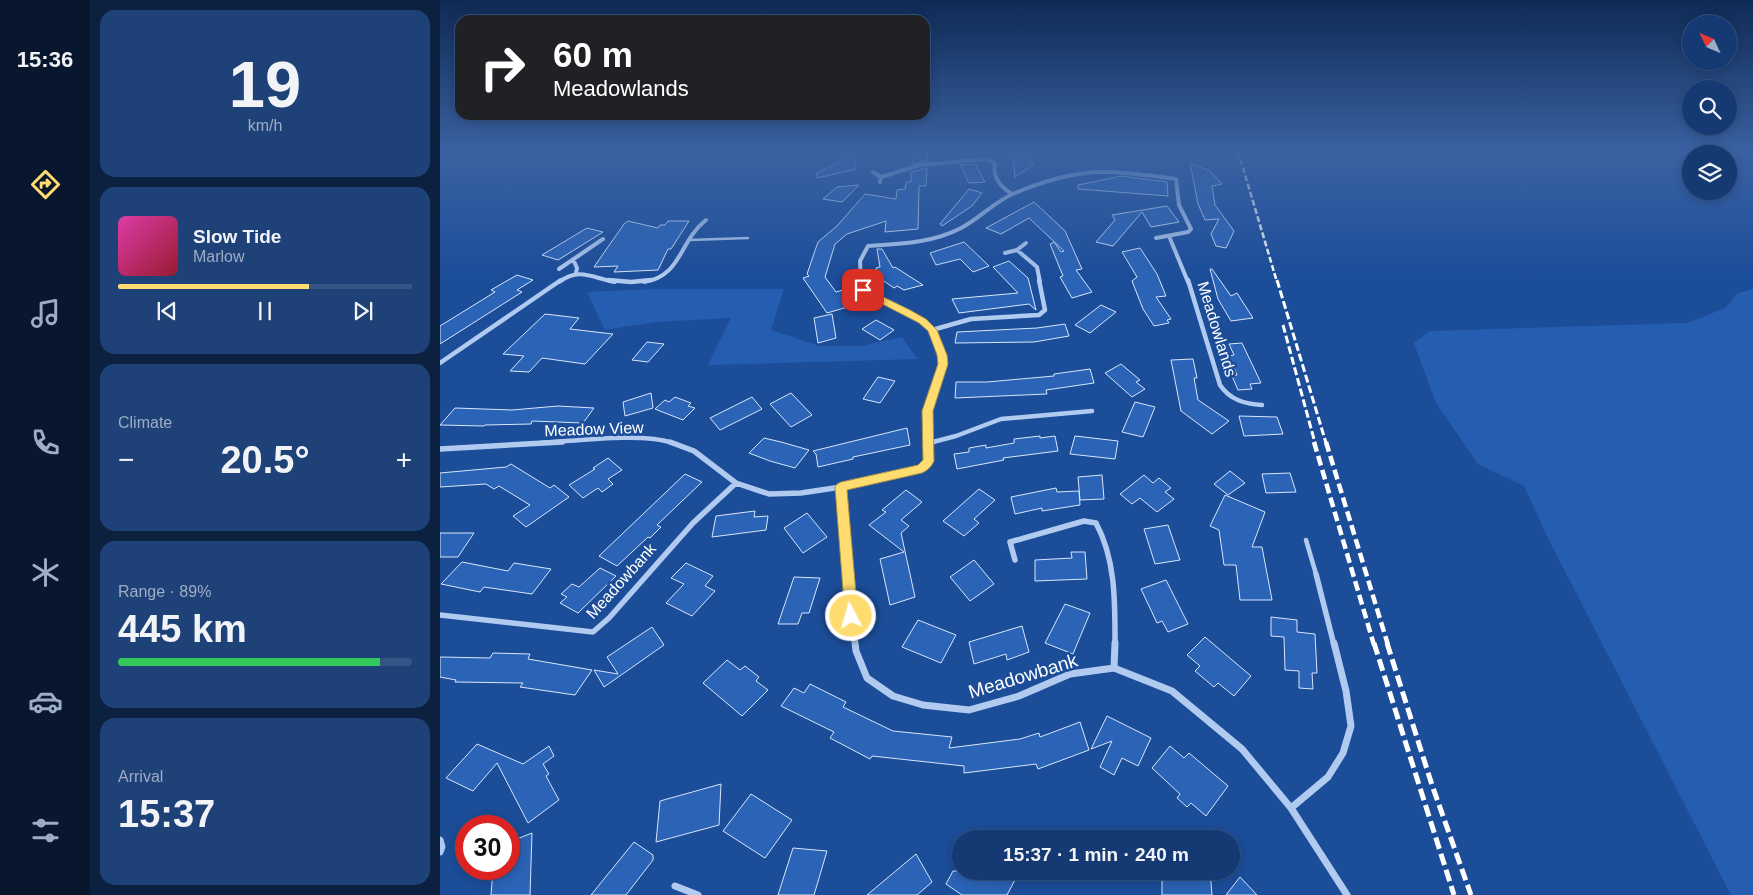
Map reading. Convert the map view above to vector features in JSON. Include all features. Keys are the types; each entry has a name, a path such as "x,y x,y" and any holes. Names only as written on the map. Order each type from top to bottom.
{"street":[{"path":"736,483 769,494 801,493 841,487 922,468 929,461 927,411 943,364 942,355 932,330 922,321 863,290 858,274 863,250 868,246 922,242 953,232 971,222 996,202 1016,193"},
{"path":"1156,238 1188,232 1191,229 1179,204 1178,193"},
{"path":"440,363 576,273 584,273 618,282 655,280 665,276 670,272 696,228 706,220"},
{"name":"Meadowlands","path":"1169,236 1186,271 1203,323 1212,364 1222,389 1232,399 1246,404 1262,405"},
{"path":"559,269 603,239"},
{"path":"1004,253 1017,250 1026,243"},
{"path":"932,330 971,319 1039,315 1045,310 1037,268 1017,250"},
{"path":"573,259 577,268 576,273"},
{"path":"929,442 956,436 1001,419 1092,412"},
{"name":"Meadow View","path":"440,449 632,438 662,439 694,450 736,483"},
{"name":"Meadowbank","path":"440,615 593,632 609,618 693,522 736,483"},
{"name":"Meadowbank","path":"841,487 849,598 856,651 867,678 893,696 923,705 968,710 1019,696 1070,674 1114,668 1172,691 1242,749 1291,808 1347,895"},
{"path":"1015,560 1010,542 1084,521 1096,523 1102,532 1113,577 1114,668"},
{"path":"1291,808 1328,777 1343,753 1351,726 1346,691 1316,574"},
{"path":"440,840 442,847 440,852"},
{"path":"675,886 698,895"}],"lane":[{"path":"689,240 748,238"},
{"path":"1306,540 1316,574"}],"shaded area":[{"path":"653,289 784,289 771,330 819,346 861,346 902,337 917,359 708,365 731,318 655,322 605,330 587,292"},
{"path":"1753,289 1753,895 1731,895 1549,540 1524,486 1478,464 1436,403 1414,343 1430,331 1688,323 1725,308 1738,293"}],"building":[{"path":"830,193 851,193 842,202 823,199"},
{"path":"897,193 919,193 918,229 885,232 886,221 847,234 835,244 825,277 836,292 843,290 851,306 827,313 803,278 809,276 807,274 818,242 837,226 865,194 896,199"},
{"path":"966,193 982,193 972,206 942,226 940,224"},
{"path":"1126,193 1168,193 1168,196"},
{"path":"1196,193 1213,193 1215,205 1234,231 1226,248 1216,246 1211,234 1219,219 1205,220 1198,204"},
{"path":"1034,202 1065,231 1082,269 1076,270 1092,292 1072,298 1060,277 1063,276 1050,244 1054,242 1061,252 1064,251 1029,218 1001,234 986,228"},
{"path":"1167,206 1179,222 1151,227 1142,212 1113,246 1096,242 1115,220 1112,215"},
{"path":"628,221 658,228 660,225 665,225 668,221 689,221 671,249 668,249 658,270 614,272 618,266 594,267"},
{"path":"587,228 603,232 558,260 542,255"},
{"path":"964,242 989,266 973,272 960,259 936,265 930,253"},
{"path":"1140,248 1157,274 1166,296 1156,297 1171,319 1167,320 1169,323 1154,326 1143,309 1132,281 1137,277 1122,252"},
{"path":"877,249 882,249 893,268 895,267 923,285 904,290 897,286 894,288 878,277 876,268 880,267"},
{"path":"1009,261 1028,278 1036,310 1029,304 959,313 952,299 1018,293 993,267"},
{"path":"1210,269 1212,269 1231,296 1237,293 1253,318 1231,321 1218,299"},
{"path":"517,275 533,280 517,290 522,292 440,344 440,326 495,292 491,290"},
{"path":"1101,305 1116,312 1090,333 1075,325"},
{"path":"545,314 579,318 570,329 613,334 585,364 542,358 529,372 510,371 524,356 503,354"},
{"path":"832,314 836,338 818,343 814,318"},
{"path":"876,320 894,330 880,340 862,329"},
{"path":"1065,324 1069,336 1034,342 955,343 957,332 1037,328"},
{"path":"647,342 664,344 648,362 632,360"},
{"path":"1242,343 1261,383 1250,384 1252,389 1238,390 1232,376 1237,375 1229,356 1234,355 1229,344"},
{"path":"1193,359 1197,378 1194,378 1198,400 1229,421 1212,434 1181,411 1171,360"},
{"path":"1121,364 1140,380 1136,382 1145,389 1132,397 1105,373"},
{"path":"1090,369 1094,383 1046,390 1047,394 955,398 956,382 987,382 1054,376 1054,374"},
{"path":"878,377 895,381 880,403 863,399"},
{"path":"651,393 653,408 625,416 623,402"},
{"path":"791,393 812,415 791,427 770,404"},
{"path":"675,397 691,403 688,406 695,408 683,420 655,409 665,400 669,402"},
{"path":"752,397 762,409 720,430 710,418"},
{"path":"1135,402 1155,407 1143,437 1122,432"},
{"path":"558,406 594,408 583,423 532,421 531,424 440,425 455,408 512,410"},
{"path":"1239,416 1277,417 1283,434 1244,436"},
{"path":"907,428 910,445 853,457 853,459 818,467 816,454 813,451"},
{"path":"1040,436 1040,438 1055,436 1058,451 1003,458 1004,460 957,469 954,454 969,452 969,448 986,445 986,448 1014,443 1014,439"},
{"path":"1075,436 1118,441 1115,459 1070,454"},
{"path":"764,438 809,450 795,468 749,453"},
{"path":"608,458 622,470 608,479 613,484 602,492 598,488 583,498 569,485 595,469 593,468"},
{"path":"511,464 550,488 554,485 569,497 526,527 513,516 530,505 499,486 494,489 486,484 440,487 440,473 506,467"},
{"path":"1230,471 1245,483 1228,495 1214,484"},
{"path":"1290,473 1296,492 1266,493 1262,474"},
{"path":"685,474 702,482 657,525 661,527 650,538 648,537 617,566 599,556"},
{"path":"1102,475 1104,499 1080,500 1078,477"},
{"path":"1144,475 1153,483 1159,478 1171,488 1165,492 1174,499 1157,512 1140,498 1132,504 1120,494"},
{"path":"1056,488 1057,492 1079,491 1080,505 1042,511 1042,508 1015,514 1011,497"},
{"path":"979,489 995,500 974,519 979,523 964,536 943,521"},
{"path":"906,490 922,502 901,520 909,526 901,533 915,597 890,605 880,559 904,552 869,525 886,512 882,510"},
{"path":"1225,495 1265,512 1252,547 1262,547 1272,600 1240,600 1236,565 1224,565 1219,530 1210,526"},
{"path":"755,511 754,517 768,516 766,530 712,537 716,516"},
{"path":"807,513 827,537 803,553 784,528"},
{"path":"1168,525 1180,560 1155,564 1144,529"},
{"path":"440,533 474,533 458,557 440,557"},
{"path":"1071,552 1085,552 1087,579 1035,581 1035,560 1072,558"},
{"path":"974,560 994,584 970,601 950,577"},
{"path":"462,562 508,571 514,563 551,569 532,594 484,587 480,592 441,584"},
{"path":"686,563 713,576 705,586 715,591 692,616 666,603 684,584 671,578"},
{"path":"600,568 616,576 578,613 560,603 567,597 561,594 572,584 579,587"},
{"path":"794,577 820,578 809,613 802,613 798,624 778,624"},
{"path":"1166,580 1188,624 1168,632 1162,621 1157,623 1141,589"},
{"path":"1065,604 1090,613 1073,654 1045,643"},
{"path":"1271,617 1297,620 1297,632 1315,634 1317,673 1312,673 1313,689 1299,688 1299,671 1285,670 1284,637 1271,636"},
{"path":"918,620 956,635 941,663 902,647"},
{"path":"1022,626 1029,652 1007,660 1006,654 974,664 969,642"},
{"path":"652,627 664,645 604,687 594,670 618,674 607,657"},
{"path":"1205,637 1251,676 1234,696 1218,683 1214,687 1195,671 1200,666 1187,655"},
{"path":"493,653 530,654 528,659 592,670 575,695 520,687 523,683 455,682 456,680 440,677 440,657 490,658"},
{"path":"727,660 740,670 745,666 759,677 756,681 768,690 742,716 703,683"},
{"path":"810,684 846,702 843,707 893,731 952,737 949,748 1020,739 1039,733 1040,737 1080,722 1089,750 1038,769 1036,764 964,773 964,766 872,756 870,759 830,738 834,732 781,706 794,688 804,693"},
{"path":"1107,716 1151,738 1138,766 1122,758 1114,775 1100,767 1112,741 1091,749"},
{"path":"477,744 523,764 549,746 554,756 543,764 549,774 546,776 559,800 528,823 497,763 473,791 446,778"},
{"path":"1170,746 1184,758 1189,753 1228,786 1206,816 1191,803 1187,807 1177,798 1180,794 1152,768"},
{"path":"721,784 719,825 656,842 660,801"},
{"path":"751,794 792,820 765,858 723,831"},
{"path":"532,833 530,895 491,895 492,880 520,880 520,838"},
{"path":"634,842 653,855 653,860 626,895 591,895"},
{"path":"793,848 827,851 814,895 778,895"},
{"path":"916,854 932,882 917,895 867,895"},
{"path":"952,873 952,880 1015,880 1007,895 962,895 946,884"},
{"path":"1240,877 1257,895 1226,895 1238,880 1240,880"},
{"path":"1162,880 1211,880 1212,895 1162,895"}],"railway":[{"path":"1250,193 1277,282"},
{"path":"1277,280 1326,443"},
{"path":"1283,325 1315,443"},
{"path":"1314,442 1374,645"},
{"path":"1326,442 1388,645"},
{"path":"1374,643 1454,895"},
{"path":"1387,643 1432,785 1471,895"}],"route":[{"path":"851,616 841,487 922,468 929,461 927,411 943,364 942,355 932,330 907,312 863,290"}]}
